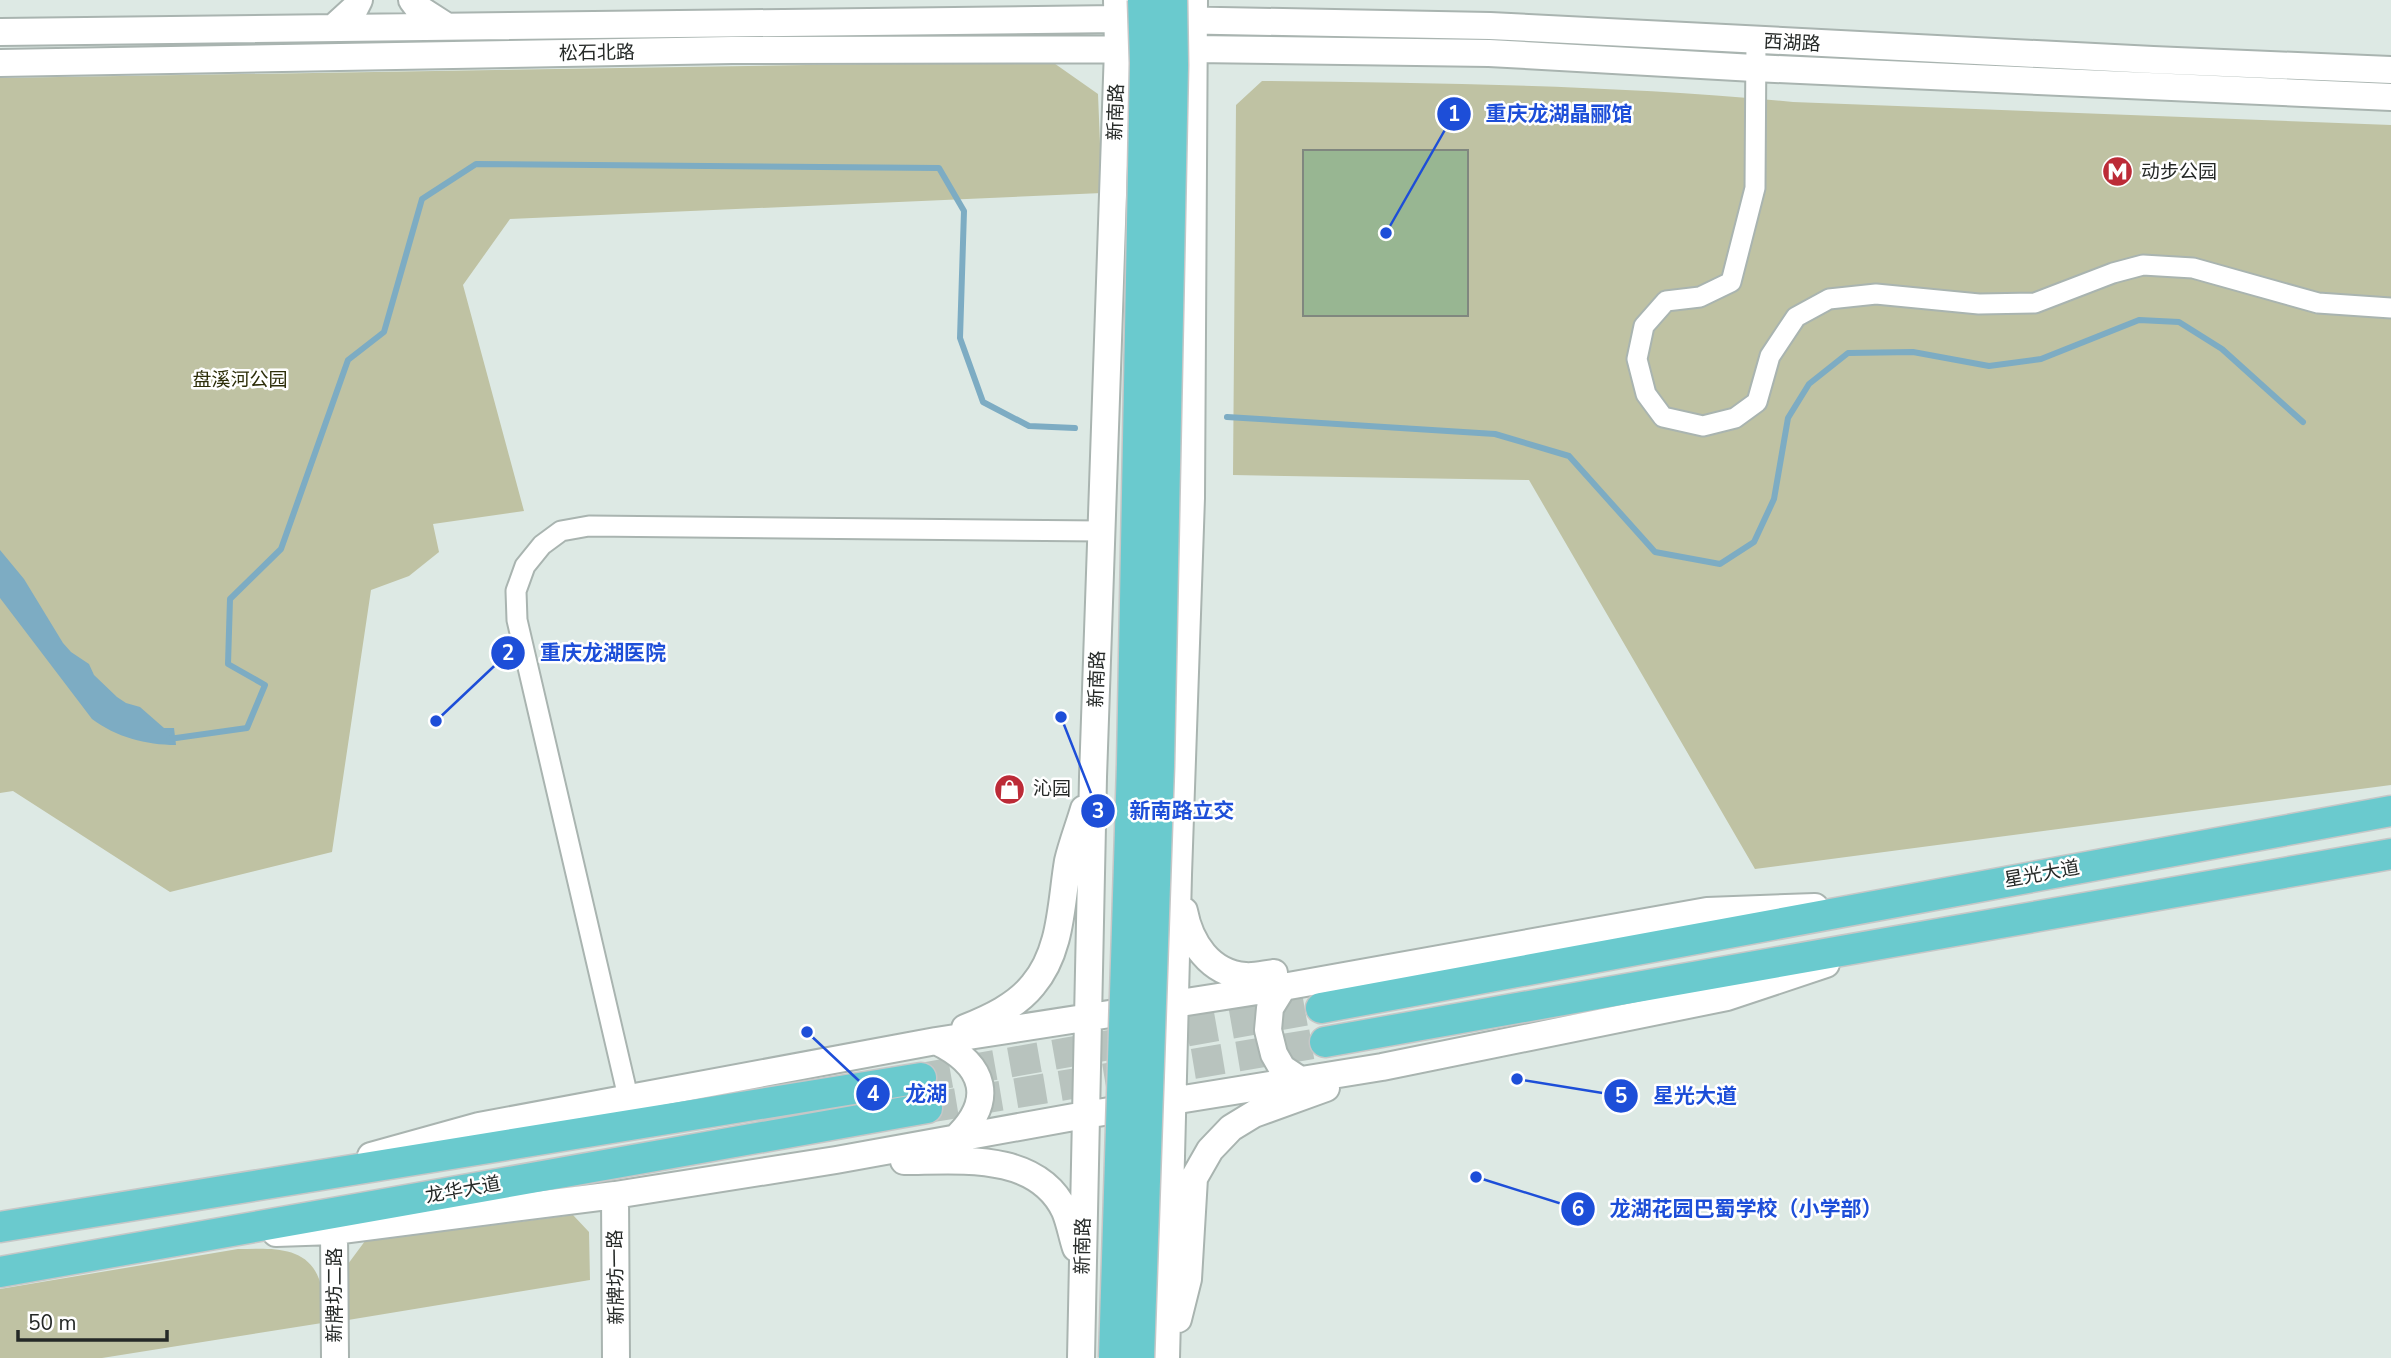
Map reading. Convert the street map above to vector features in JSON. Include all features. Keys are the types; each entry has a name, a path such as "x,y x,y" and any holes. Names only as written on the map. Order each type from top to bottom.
{"main road":[{"name":"新南路","path":"1114,1358 1132,750 1145,63 1143,0"},
{"path":"1139,1358 1160,752 1172,0"},
{"name":"星光大道","path":"1321,1008 2391,811"},
{"path":"1325,1042 2391,855"},
{"name":"龙华大道","path":"0,1227 921,1078"},
{"name":"龙华大道","path":"0,1272 927,1108"}],"street":[{"path":"332,28 355,8 359,0"},
{"path":"412,0 418,8 446,26"},
{"name":"新南路","path":"1081,1358 1093,777 1118,49 1117,10"},
{"path":"1167,1358 1178,876 1191,498 1194,10"},
{"name":"松石北路","path":"0,32 446,26 1194,10"},
{"name":"西湖路","path":"1194,10 1756,41 2391,70"},
{"path":"1756,41 1755,188 1731,282 1700,297 1666,301 1644,326 1637,359 1646,394 1663,417 1703,426 1735,418 1757,402 1770,356 1796,317 1829,299 1876,294 1979,304 2035,303 2113,273 2143,265 2193,268 2318,303 2391,308"},
{"name":"松石北路","path":"0,62 746,50 1194,49"},
{"name":"西湖路","path":"1194,49 1489,53 2391,97"},
{"path":"628,1097 517,620 516,591 526,566 541,545 561,531 589,526 1102,531"},
{"path":"936,1041 992,1017 1034,984 1050,956 1060,921 1069,860 1093,777"},
{"path":"1178,876 1187,928 1195,946 1210,961 1227,972 1246,977 1316,968 1384,969"},
{"path":"268,1184 479,1126 936,1041 1283,987 1707,911 1872,905"},
{"path":"208,1235 334,1231 615,1195 1382,1067 1727,997 1879,946"},
{"path":"1283,987 1270,1008 1268,1030 1274,1054 1282,1068 1300,1080"},
{"path":"936,1041 954,1050 968,1062 978,1080 981,1096 978,1112 970,1126 954,1140"},
{"path":"1167,1358 1188,1279 1194,1178 1210,1150 1231,1128 1254,1114 1382,1067"},
{"path":"836,1160 985,1162 1010,1166 1049,1190 1064,1210 1083,1271"},
{"name":"新牌坊一路","path":"615,1195 617,1358"},
{"name":"新牌坊二路","path":"334,1231 335,1358"}],"green space":[{"name":"盘溪河公园","path":"1051,61 1098,94 1102,193 510,219 463,285 524,511 433,524 439,552 409,576 371,590 332,852 170,892 13,791 0,793 0,78"},
{"name":"动步公园","path":"1262,81 1594,88 1793,102 2391,125 2391,785 1755,869 1529,480 1233,475 1236,105"},
{"path":"573,1215 589,1232 590,1280 348,1320 348,1264 365,1241"},
{"path":"238,1249 273,1249 296,1254 305,1260 313,1268 321,1284 322,1323 102,1358 0,1358 0,1289"}],"water":[{"path":"0,550 24,579 71,652 89,664 94,675 117,697 140,707 164,728 174,728 176,745 132,739 111,731 92,719 0,598"}],"building":[{"path":"1303,150 1468,150 1468,316 1303,316"}],"waterway":[{"path":"169,739 247,728 265,685 228,664 230,599 281,549 348,360 384,332 422,199 476,164 939,168 964,211 960,338 983,402 1029,426 1075,428"},
{"path":"1227,417 1495,434 1569,456 1655,552 1720,564 1754,542 1774,499 1788,418 1809,384 1848,353 1913,352 1989,366 2041,359 2139,320 2179,322 2222,349 2303,422"}],"tunnel":[{"path":"921,1078 1321,1008"},
{"path":"927,1108 1325,1042"}],"place":[{"name":"动步公园","path":"2118,172"},
{"name":"重庆龙湖晶郦馆","path":"1386,233"},
{"name":"新南路立交","path":"1061,717"},
{"name":"重庆龙湖医院","path":"436,721"},
{"name":"沁园","path":"1010,789"},
{"name":"龙湖","path":"807,1032"},
{"name":"星光大道","path":"1517,1079"},
{"name":"龙湖花园巴蜀学校（小学部）","path":"1476,1177"}]}
